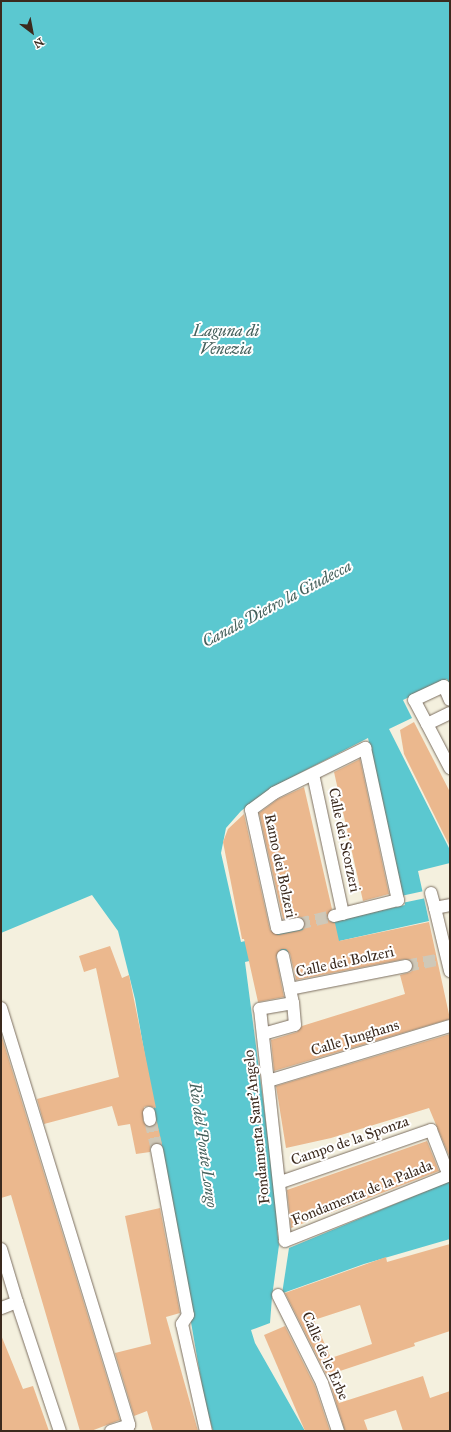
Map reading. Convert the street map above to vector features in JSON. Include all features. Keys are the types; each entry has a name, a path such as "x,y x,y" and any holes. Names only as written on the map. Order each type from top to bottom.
{"street":[{"path":"450,700 444,686 414,700 450,768"},
{"path":"427,724 450,713"},
{"name":"Calle dei Scorzeri","path":"364,748 398,900 339,915 313,774 364,748"},
{"name":"Ramo dei Bolzeri","path":"298,924 277,928 251,810 274,793 313,774"},
{"path":"431,893 435,908 443,960 450,972"},
{"path":"435,908 450,905"},
{"name":"Calle dei Bolzeri","path":"260,1009 293,1003 283,956"},
{"name":"Calle dei Bolzeri","path":"290,989 394,972 406,966"},
{"path":"263,1034 295,1025 293,1003"},
{"path":"1,1008 128,1428 111,1431"},
{"name":"Fondamenta Sant'Angelo","path":"260,1009 280,1182 285,1241"},
{"name":"Calle Junghans","path":"268,1081 450,1026"},
{"name":"Campo de la Sponza","path":"280,1182 431,1130 449,1176"},
{"path":"156,1150 188,1315 182,1324 206,1431"},
{"name":"Fondamenta de la Palada","path":"285,1241 449,1176"},
{"path":"1,1249 60,1431"},
{"name":"Calle de le Erbe","path":"278,1296 322,1383 338,1431"},
{"path":"1,1308 17,1302"}],"water":[{"name":"Laguna di Venezia","path":"1,1 450,1 450,685 447,679 403,700 412,718 389,729 450,850 450,863 418,871 429,921 245,962 280,1229 277,1230 279,1245 289,1248 450,1181 450,1239 364,1264 272,1297 270,1323 251,1330 255,1343 305,1431 213,1431 205,1403 135,999 118,931 92,895 1,933","holes":["368,738 405,905 241,942 221,853 226,828 241,811 273,787"]}],"pier":[{"path":"424,891 426,898 402,903 401,896"},
{"path":"279,1245 289,1248 282,1294 272,1297"}],"building":[{"path":"414,722 450,792 450,847 404,754 400,730"},
{"path":"360,759 389,894 363,901 334,772"},
{"path":"304,787 332,909 327,917 329,921 335,923 339,941 429,922 450,1019 274,1071 271,1040 297,1032 302,1026 405,994 400,975 411,972 413,968 411,961 405,959 296,980 290,954 286,949 281,949 276,957 284,997 258,1002 244,939 242,939 223,842 228,829 244,814 270,930 278,935 303,930 305,923 301,917 283,919 259,813 278,799"},
{"path":"110,946 122,978 129,975 156,1108 148,1106 144,1107 143,1121 151,1127 157,1122 162,1144 155,1143 150,1147 150,1152 136,1154 130,1124 118,1126 112,1106 44,1124 37,1099 119,1077 96,968 84,972 79,956"},
{"path":"1,1034 120,1420 91,1431 80,1431 11,1195 1,1198"},
{"path":"450,1034 450,1158 429,1108 331,1138 286,1148 276,1086"},
{"path":"427,1141 439,1171 291,1228 287,1190"},
{"path":"160,1208 180,1313 166,1317 198,1431 153,1431 147,1411 134,1416 115,1353 151,1344 125,1216"},
{"path":"450,1244 450,1331 414,1343 415,1346 328,1375 339,1403 423,1376 430,1398 450,1391 450,1431 403,1431 396,1410 364,1420 368,1431 345,1431 329,1380 285,1293 386,1257 387,1262","holes":["360,1305 372,1344 331,1358 314,1320"]},
{"path":"285,1326 315,1386 330,1431 305,1431 264,1335"},
{"path":"1,1335 23,1389 33,1386 49,1431 1,1431"}],"tunnel":[{"path":"298,924 334,916"},
{"path":"406,966 438,960"},
{"path":"150,1120 157,1150"}],"water label":[{"name":"Canale Dietro la Giudecca","path":"277,604"},
{"name":"Rio del Ponte Longo","path":"203,1145"}]}
